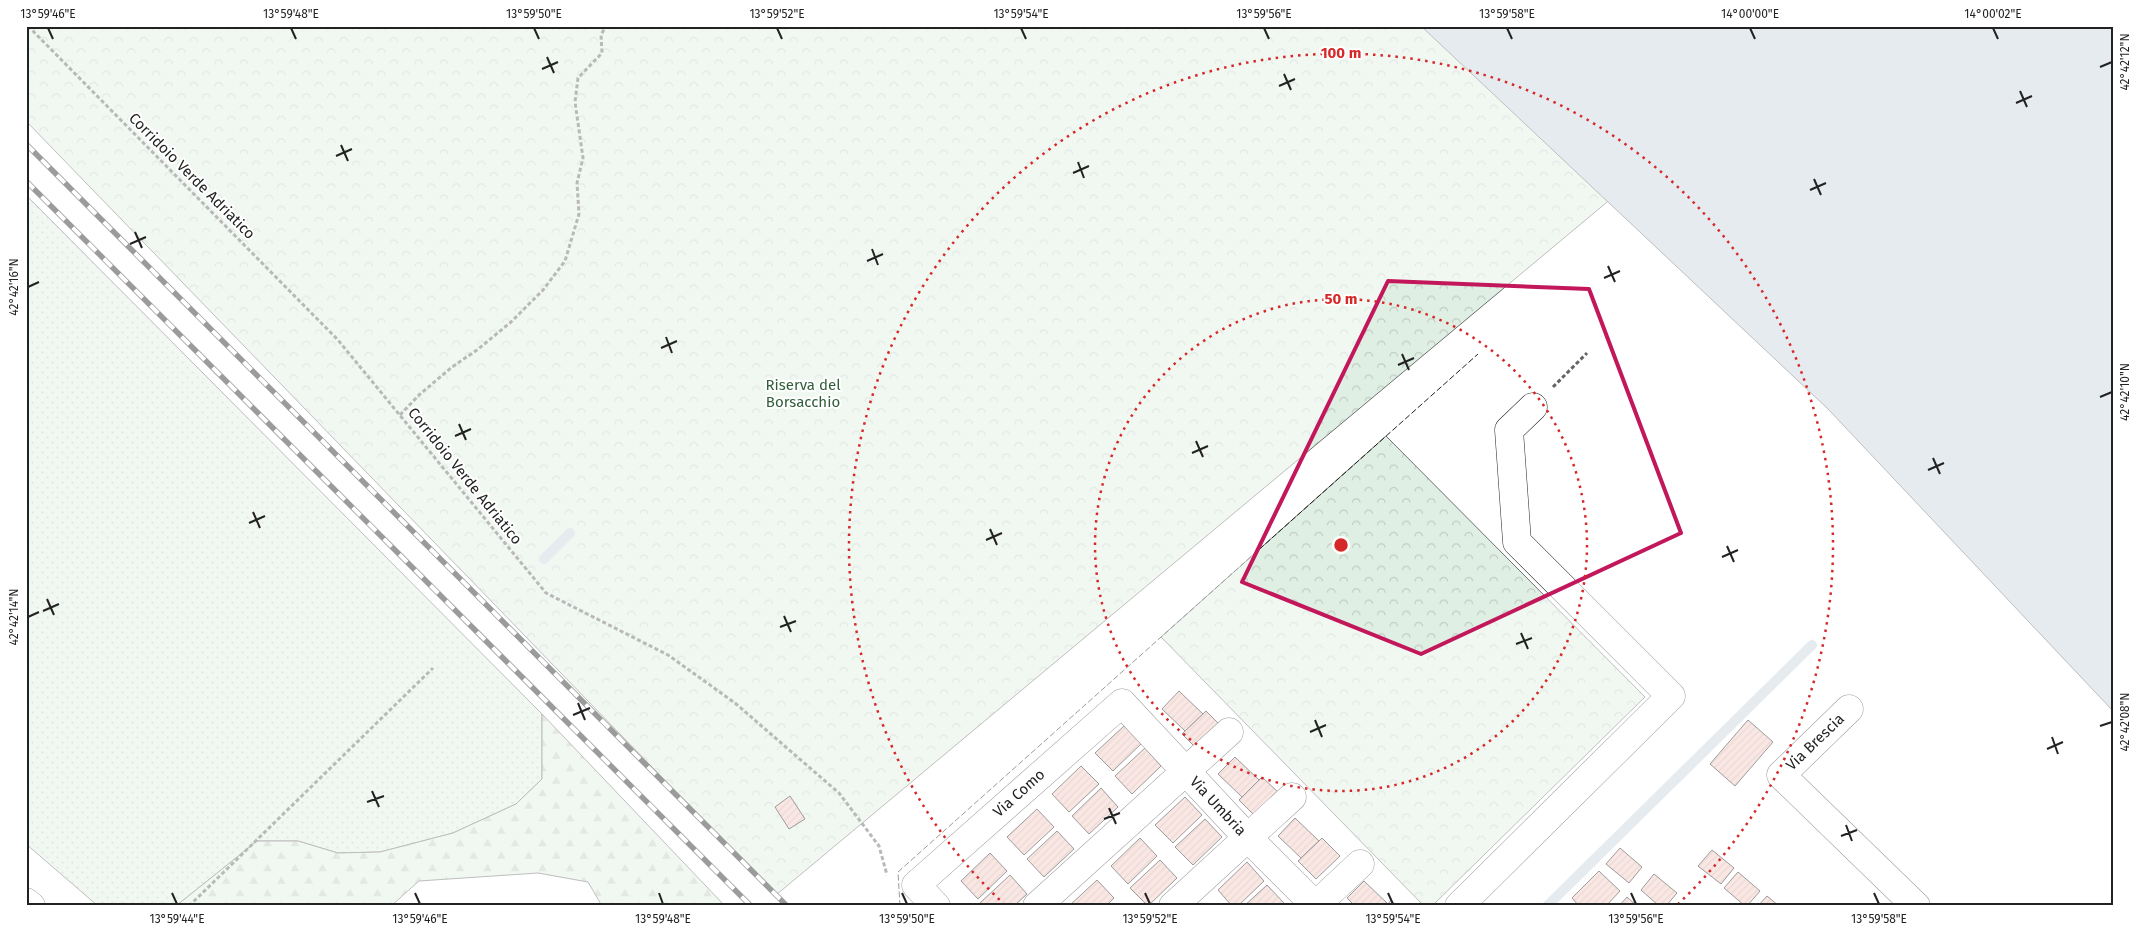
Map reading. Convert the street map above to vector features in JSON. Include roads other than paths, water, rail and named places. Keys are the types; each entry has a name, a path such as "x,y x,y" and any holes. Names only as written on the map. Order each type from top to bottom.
{"street":[{"path":"1459,906 1671,696 1517,542 1509,430 1534,407"},
{"name":"Via Umbria","path":"1122,703 1248,838 1315,906"},
{"name":"Via Como","path":"936,906 916,885 1122,703"},
{"name":"Via Brescia","path":"1849,709 1781,775 1916,906"},
{"path":"1037,906 1229,732"},
{"path":"1173,906 1292,797"},
{"path":"1315,906 1360,864"},
{"path":"26,902 31,906"}],"waterway":[{"path":"544,559 570,533"},
{"path":"1547,906 1812,645"}],"railway":[{"path":"26,144 787,906"},
{"path":"26,181 751,906"}],"park label":[{"name":"Riserva del Borsacchio","path":"803,394"}]}
